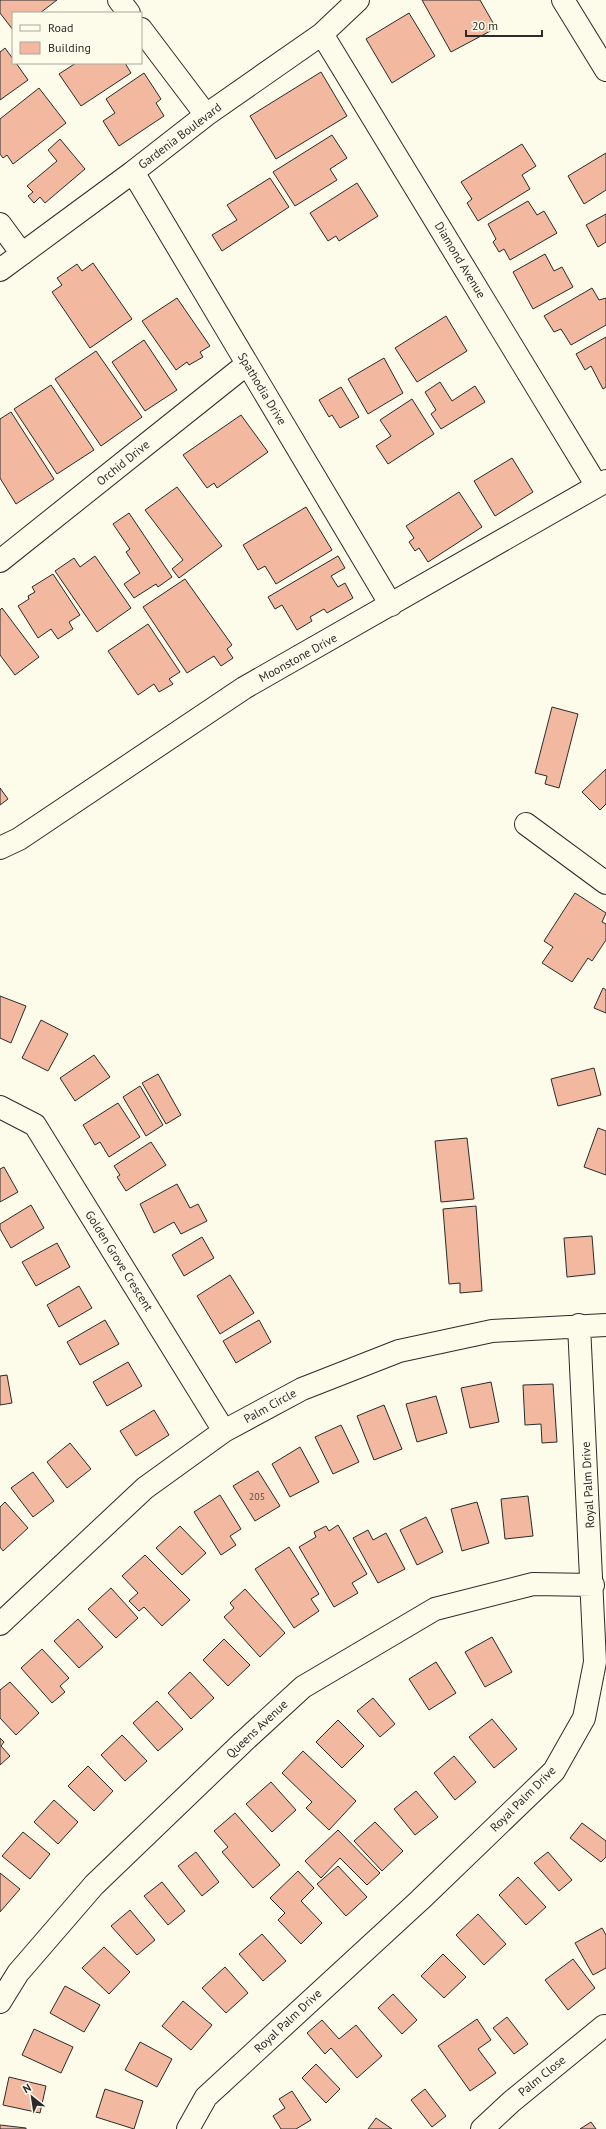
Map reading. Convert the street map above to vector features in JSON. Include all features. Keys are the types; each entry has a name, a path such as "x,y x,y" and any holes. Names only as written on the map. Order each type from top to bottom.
{"street":[{"path":"119,0 128,12"},
{"name":"Gardenia Boulevard","path":"0,270 133,172 206,115 322,34 358,0"},
{"path":"562,0 606,70"},
{"path":"142,30 206,115"},
{"name":"Diamond Avenue","path":"322,34 602,484"},
{"name":"Spathodia Drive","path":"133,172 392,605"},
{"path":"0,224 22,254"},
{"name":"Orchid Drive","path":"0,561 247,364"},
{"name":"Moonstone Drive","path":"0,848 19,839 244,688 602,484"},
{"path":"526,824 606,883"},
{"name":"Golden Grove Crescent","path":"0,1107 35,1125 224,1431"},
{"name":"Palm Circle","path":"0,1624 145,1488 224,1431 302,1388 399,1350 492,1332 606,1324"},
{"name":"Royal Palm Drive","path":"188,2129 206,2098 414,1905 554,1771 584,1718 595,1662 593,1585 579,1325"},
{"name":"Queens Avenue","path":"0,2002 18,1973 94,1885 243,1742 303,1687 435,1609 533,1584 593,1585"},
{"name":"Palm Close","path":"482,2129 511,2102 604,2026"}],"building":[{"path":"0,0 57,0 41,12 12,12 12,29 0,13"},
{"path":"422,0 480,0 496,28 451,52"},
{"path":"409,13 435,56 392,83 366,39"},
{"path":"5,48 12,58 12,64 17,64 28,80 0,100 0,52"},
{"path":"74,64 126,64 131,73 81,106 59,74"},
{"path":"321,72 347,116 276,159 250,116"},
{"path":"144,73 161,99 156,103 164,116 119,146 103,121 115,113 106,99"},
{"path":"39,88 66,123 13,164 7,155 3,158 0,154 0,119"},
{"path":"332,135 347,158 330,169 337,180 295,206 273,172"},
{"path":"60,139 85,169 45,203 40,197 34,203 28,196 33,192 27,186 57,161 48,150"},
{"path":"522,144 536,166 522,175 530,189 478,221 467,203 472,199 461,182"},
{"path":"606,153 606,190 584,204 568,176"},
{"path":"270,178 289,207 222,251 212,235 237,220 227,205"},
{"path":"357,183 378,216 339,241 336,236 328,241 310,213"},
{"path":"528,201 537,215 544,211 557,233 510,260 504,249 499,252 493,242 496,239 488,224"},
{"path":"606,214 606,242 598,247 586,225"},
{"path":"545,254 554,271 562,267 573,287 533,309 513,272"},
{"path":"93,263 132,319 90,348 52,292 62,285 57,278 77,264 82,271"},
{"path":"592,288 599,300 606,298 606,325 571,345 561,329 554,332 544,316"},
{"path":"177,298 210,346 200,352 203,357 189,365 187,362 176,370 142,321"},
{"path":"446,316 467,351 417,382 395,348"},
{"path":"606,337 606,387 603,389 591,366 585,370 576,354"},
{"path":"144,340 177,390 145,411 112,362"},
{"path":"96,351 142,417 101,446 55,379"},
{"path":"384,358 403,393 368,414 348,379"},
{"path":"440,382 452,401 475,386 485,402 441,429 431,414 436,410 425,392"},
{"path":"51,385 94,450 57,474 14,409"},
{"path":"341,387 359,417 340,428 332,415 329,417 319,400"},
{"path":"412,399 434,434 388,464 376,446 391,436 380,420"},
{"path":"11,412 54,479 16,504 0,478 0,419"},
{"path":"241,415 268,452 217,488 214,483 207,488 183,455"},
{"path":"512,458 533,492 495,516 474,481"},
{"path":"177,487 222,546 179,578 172,569 183,560 145,510"},
{"path":"459,492 482,527 428,562 419,548 415,551 409,542 414,538 406,526"},
{"path":"306,507 332,550 276,584 265,566 258,570 243,545"},
{"path":"129,513 172,577 158,587 156,584 134,598 124,584 140,573 126,552 130,549 113,524"},
{"path":"95,556 131,608 97,632 55,571 74,558 80,567"},
{"path":"338,556 345,568 331,576 338,587 345,583 353,598 327,613 324,609 310,617 312,621 297,630 282,605 275,609 268,597"},
{"path":"53,574 80,615 69,622 73,629 58,639 51,629 38,638 18,606 29,599 28,596 35,592 32,587"},
{"path":"185,579 232,645 227,649 233,658 221,666 214,656 187,673 143,607"},
{"path":"2,608 39,657 15,675 0,655 0,610"},
{"path":"148,624 180,672 169,679 173,684 159,692 154,684 138,695 108,651"},
{"path":"552,707 578,714 559,788 545,784 547,776 535,773"},
{"path":"606,769 606,804 600,810 582,792"},
{"path":"0,788 8,799 0,805"},
{"path":"575,893 606,913 602,922 606,924 606,940 592,961 588,958 572,982 542,963 553,947 544,941"},
{"path":"603,988 606,990 606,1013 594,1008"},
{"path":"0,996 26,1006 11,1043 0,1038"},
{"path":"41,1020 68,1034 48,1071 22,1058"},
{"path":"94,1055 110,1077 75,1101 60,1078"},
{"path":"594,1068 601,1095 558,1106 551,1079"},
{"path":"158,1074 181,1115 166,1124 142,1083"},
{"path":"140,1086 163,1125 146,1136 123,1097"},
{"path":"118,1103 140,1137 109,1157 100,1142 95,1145 83,1125"},
{"path":"598,1128 606,1131 606,1175 584,1167"},
{"path":"467,1138 474,1199 441,1202 435,1141"},
{"path":"151,1142 166,1165 126,1191 117,1177 120,1175 114,1166"},
{"path":"4,1167 18,1192 0,1202 0,1169"},
{"path":"177,1184 190,1208 198,1204 207,1221 181,1234 174,1222 154,1233 140,1204"},
{"path":"31,1205 44,1228 11,1248 0,1229 0,1224"},
{"path":"476,1206 482,1291 460,1293 460,1283 449,1284 443,1209"},
{"path":"592,1236 595,1274 567,1277 564,1238"},
{"path":"202,1237 214,1258 184,1276 172,1255"},
{"path":"57,1243 70,1267 36,1286 22,1262"},
{"path":"230,1275 254,1313 220,1334 197,1296"},
{"path":"79,1286 92,1308 59,1327 47,1305"},
{"path":"105,1320 119,1344 80,1365 67,1342"},
{"path":"259,1320 271,1342 236,1363 223,1341"},
{"path":"128,1362 142,1386 107,1406 93,1382"},
{"path":"7,1375 12,1403 0,1405 0,1376"},
{"path":"491,1382 499,1422 470,1428 461,1388"},
{"path":"553,1384 557,1442 542,1443 541,1424 525,1425 523,1385"},
{"path":"436,1396 447,1433 417,1442 406,1404"},
{"path":"384,1405 402,1449 374,1460 357,1416"},
{"path":"154,1410 169,1435 136,1456 120,1431"},
{"path":"341,1425 359,1462 333,1474 315,1437"},
{"path":"70,1443 91,1469 67,1488 47,1462"},
{"path":"300,1447 319,1482 290,1497 272,1464"},
{"path":"258,1471 280,1506 255,1521 233,1486"},
{"path":"33,1472 54,1501 33,1517 11,1488"},
{"path":"220,1495 241,1529 230,1536 236,1545 221,1555 194,1512"},
{"path":"528,1496 533,1536 505,1539 501,1499"},
{"path":"5,1502 28,1528 3,1551 0,1547 0,1507"},
{"path":"477,1502 489,1543 462,1551 451,1509"},
{"path":"426,1517 443,1552 417,1565 400,1530"},
{"path":"338,1525 367,1574 352,1583 358,1593 334,1607 299,1547 316,1537 314,1532 326,1526 329,1531"},
{"path":"180,1526 206,1553 182,1575 156,1548"},
{"path":"368,1530 373,1540 386,1533 405,1569 378,1583 353,1538"},
{"path":"289,1547 319,1594 311,1599 319,1611 294,1628 255,1569"},
{"path":"145,1555 190,1600 162,1626 144,1607 139,1611 129,1601 138,1593 122,1576"},
{"path":"111,1588 138,1618 116,1638 88,1609"},
{"path":"245,1589 285,1633 260,1657 224,1617 234,1608 230,1603"},
{"path":"78,1619 103,1647 79,1668 54,1641"},
{"path":"492,1637 512,1672 485,1687 465,1652"},
{"path":"224,1639 250,1665 228,1686 203,1660"},
{"path":"42,1649 69,1678 60,1686 65,1692 52,1703 21,1668"},
{"path":"436,1662 456,1693 429,1710 409,1679"},
{"path":"190,1672 214,1698 191,1719 168,1693"},
{"path":"10,1682 39,1713 16,1735 0,1718 0,1690"},
{"path":"373,1698 395,1724 380,1737 357,1711"},
{"path":"157,1701 183,1729 158,1751 133,1723"},
{"path":"492,1719 517,1749 494,1768 469,1737"},
{"path":"338,1720 364,1746 342,1768 316,1742"},
{"path":"122,1735 147,1761 125,1781 101,1755"},
{"path":"0,1738 4,1742 1,1746 10,1756 0,1765"},
{"path":"303,1751 356,1801 329,1830 306,1808 312,1802 282,1773"},
{"path":"454,1756 476,1782 455,1800 434,1773"},
{"path":"88,1766 113,1791 94,1811 68,1786"},
{"path":"271,1782 296,1810 272,1832 246,1804"},
{"path":"416,1791 438,1817 415,1835 394,1809"},
{"path":"54,1800 78,1822 58,1844 34,1822"},
{"path":"235,1813 280,1865 253,1888 222,1852 228,1847 214,1831"},
{"path":"375,1822 403,1851 382,1871 354,1841"},
{"path":"582,1823 606,1841 606,1857 601,1862 570,1838"},
{"path":"338,1830 380,1873 367,1885 340,1858 321,1878 305,1861"},
{"path":"23,1832 50,1854 30,1879 2,1856"},
{"path":"196,1852 219,1882 202,1896 178,1866"},
{"path":"548,1852 572,1880 559,1891 534,1863"},
{"path":"338,1866 367,1897 346,1916 317,1884"},
{"path":"298,1871 314,1888 301,1901 322,1923 301,1944 278,1920 285,1913 270,1898"},
{"path":"0,1873 20,1889 0,1912"},
{"path":"518,1877 546,1907 526,1925 499,1895"},
{"path":"162,1882 185,1911 168,1925 144,1896"},
{"path":"130,1910 155,1940 137,1955 111,1926"},
{"path":"478,1914 506,1944 484,1965 456,1935"},
{"path":"602,1928 606,1935 606,1968 593,1975 575,1943"},
{"path":"262,1934 286,1961 263,1981 239,1954"},
{"path":"104,1947 130,1972 109,1994 82,1968"},
{"path":"443,1954 466,1977 444,1998 421,1976"},
{"path":"573,1959 595,1988 568,2010 545,1980"},
{"path":"225,1967 248,1993 226,2013 202,1988"},
{"path":"65,1986 100,2005 84,2032 50,2013"},
{"path":"393,1994 417,2020 402,2034 378,2008"},
{"path":"183,2001 212,2025 191,2050 162,2026"},
{"path":"507,2017 528,2044 514,2054 493,2028"},
{"path":"477,2019 491,2040 478,2049 496,2073 470,2091 438,2046"},
{"path":"322,2020 339,2039 356,2025 382,2056 357,2078 331,2048 325,2054 307,2033"},
{"path":"34,2029 73,2047 61,2073 22,2055"},
{"path":"140,2042 172,2059 157,2087 125,2070"},
{"path":"316,2064 340,2089 326,2103 302,2078"},
{"path":"9,2077 46,2086 40,2113 3,2105"},
{"path":"105,2089 143,2101 134,2129 96,2117"},
{"path":"425,2089 446,2116 432,2127 411,2100"},
{"path":"292,2091 311,2120 296,2129 281,2129 273,2116 285,2108 279,2099"},
{"path":"376,2118 392,2129 368,2129"},
{"path":"591,2122 596,2129 580,2129"},
{"path":"0,2125 26,2128 26,2129 0,2129"}]}
